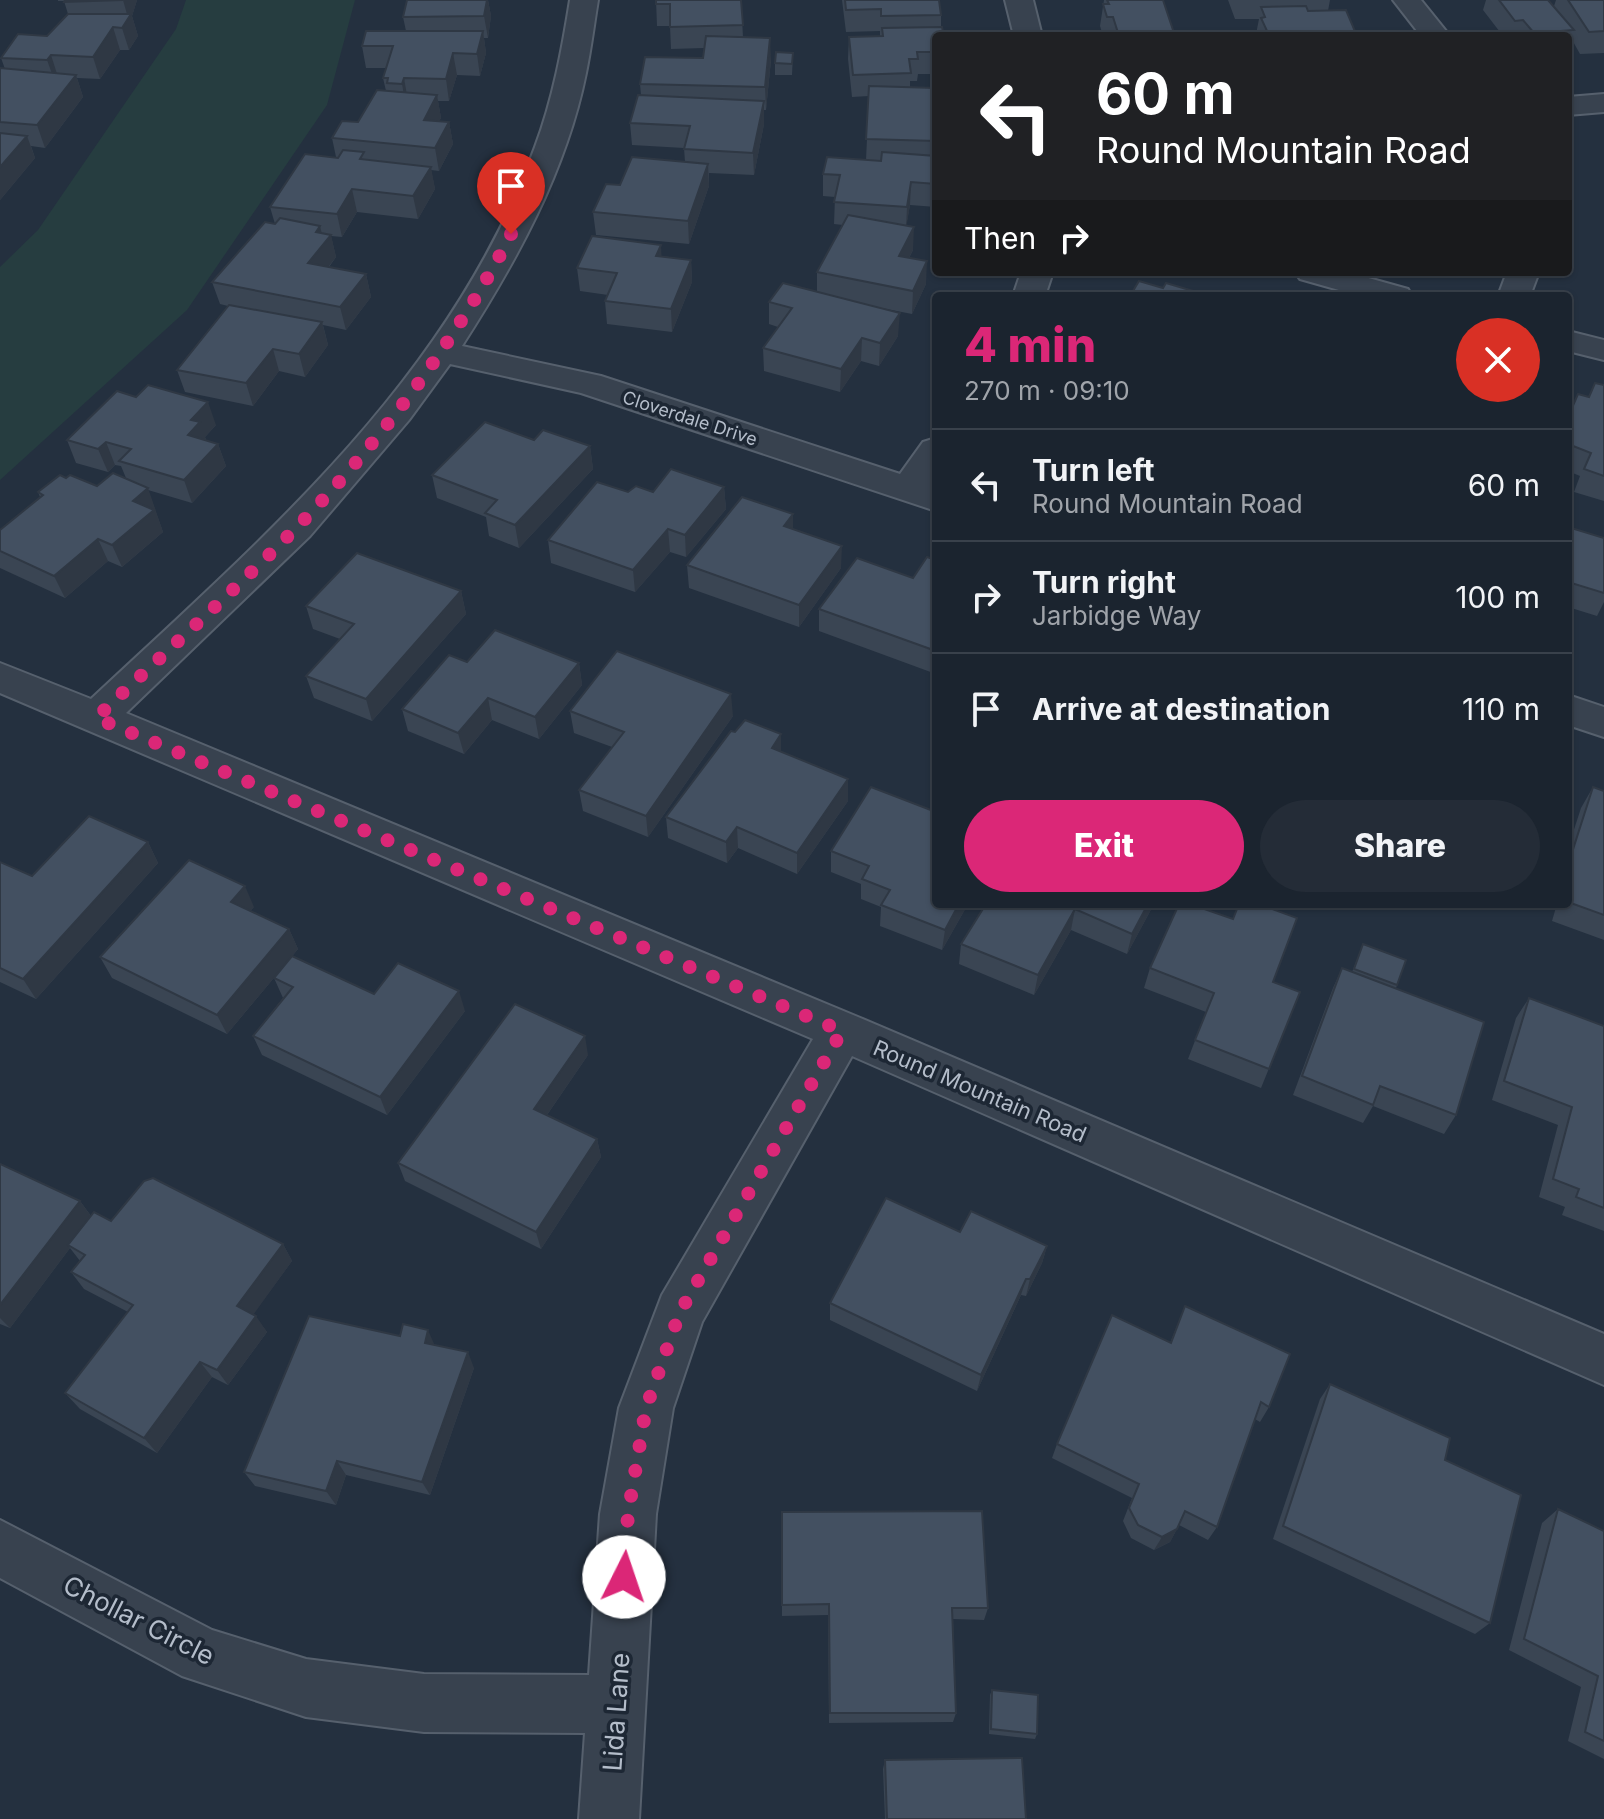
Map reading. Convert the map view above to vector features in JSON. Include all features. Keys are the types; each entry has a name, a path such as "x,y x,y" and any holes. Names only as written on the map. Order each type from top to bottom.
{"street":[{"path":"96,718 297,527 383,428 441,352 498,260 537,182 566,102 580,40 584,0"},
{"path":"1019,0 1027,32"},
{"path":"1407,0 1433,32"},
{"path":"1572,106 1604,103"},
{"path":"1325,276 1382,292"},
{"path":"1572,342 1604,350"},
{"name":"Cloverdale Drive","path":"441,352 589,384 922,494"},
{"path":"922,494 932,463"},
{"name":"Round Mountain Road","path":"0,677 842,1031 1604,1360"},
{"path":"1572,711 1604,722"},
{"name":"Lida Lane","path":"609,1819 628,1514 646,1408 680,1312 842,1031"},
{"name":"Chollar Circle","path":"0,1548 202,1656 306,1688 424,1703 617,1704"}],"green space":[{"path":"186,0 355,0 327,105 187,310 0,480 0,267 38,230 176,29"}],"building":[{"path":"65,0 123,0 64,2"},
{"path":"407,0 487,0 484,16 403,17"},
{"path":"656,0 741,0 743,25 670,27 670,4 656,4"},
{"path":"845,0 939,0 941,15 881,16 881,9 846,10"},
{"path":"1107,0 1163,0 1174,32 1118,32 1113,17 1107,17 1103,4 1109,4"},
{"path":"1499,0 1548,0 1574,30 1533,32 1523,20 1515,21"},
{"path":"1568,0 1604,0 1604,31 1589,32"},
{"path":"1306,6 1308,11 1346,10 1355,32 1268,32 1261,18 1265,17 1261,7"},
{"path":"68,14 131,14 122,28 113,27 93,57 51,55 47,60 1,58 18,34 47,36"},
{"path":"942,27 943,32 932,32 932,52 917,52 918,59 909,59 911,73 853,75 849,37 883,36 882,28"},
{"path":"366,31 483,31 477,54 453,53 446,79 404,78 402,84 387,83 388,78 383,78 393,46 362,46"},
{"path":"706,36 770,38 765,87 640,84 645,57 703,58"},
{"path":"776,52 793,53 792,64 775,63"},
{"path":"0,68 76,75 37,125 0,122"},
{"path":"869,86 932,88 932,141 866,139"},
{"path":"377,90 437,95 424,120 449,122 435,148 332,138 342,121 358,122"},
{"path":"638,95 764,101 753,153 684,149 690,126 630,123"},
{"path":"0,133 27,136 0,167"},
{"path":"343,150 364,152 360,159 431,167 413,196 352,189 337,214 270,207 305,154 338,158"},
{"path":"882,152 932,156 932,184 911,182 907,207 834,202 840,175 823,174 827,157 881,161"},
{"path":"632,157 708,164 688,221 593,212 606,184 620,185"},
{"path":"848,215 914,227 899,256 927,261 913,291 817,272"},
{"path":"280,218 320,226 316,232 331,235 308,263 366,274 340,307 212,282 265,222 275,224"},
{"path":"592,236 661,245 656,256 691,260 671,309 605,301 617,273 577,268"},
{"path":"1139,281 1163,288 1166,283 1197,292 1132,292"},
{"path":"783,283 900,313 880,343 862,338 841,369 763,348 792,308 769,302"},
{"path":"229,305 322,322 299,354 273,349 246,383 177,370"},
{"path":"1595,383 1604,385 1604,476 1584,469 1591,453 1572,446 1572,408 1578,394 1589,397"},
{"path":"148,385 208,402 191,420 200,422 188,435 218,444 184,480 119,461 131,449 106,442 98,449 67,440 117,391 136,397"},
{"path":"485,422 534,440 543,430 590,446 515,525 485,513 497,500 432,475"},
{"path":"671,469 724,487 685,535 668,529 633,570 548,540 597,482 628,492 636,486 653,492"},
{"path":"113,473 148,488 133,501 154,510 112,545 98,539 54,576 0,551 0,530 43,495 38,492 60,475 66,478 70,475 97,486"},
{"path":"742,497 793,514 784,526 842,546 799,605 687,565"},
{"path":"1572,528 1604,538 1604,593 1572,583"},
{"path":"357,553 461,591 366,699 306,676 354,624 306,606"},
{"path":"927,557 932,559 932,650 819,609 857,558 913,578"},
{"path":"495,630 579,663 535,717 488,698 458,733 402,709 449,655 467,662"},
{"path":"617,651 731,694 646,816 579,790 624,732 570,711"},
{"path":"745,720 781,734 772,748 848,779 797,853 737,827 726,842 666,817 731,731 735,732"},
{"path":"871,787 932,810 932,908 957,908 945,930 881,905 890,890 862,879 869,866 831,851"},
{"path":"1593,787 1604,791 1604,915 1572,903 1572,853"},
{"path":"89,816 148,842 23,979 0,968 0,862 32,876"},
{"path":"189,860 245,886 231,902 289,929 217,1015 100,957"},
{"path":"984,908 1146,908 1132,934 1075,909 1038,975 961,944"},
{"path":"1177,908 1201,908 1233,919 1237,908 1269,908 1297,918 1273,982 1300,992 1269,1069 1195,1040 1214,993 1150,968"},
{"path":"1363,944 1406,960 1397,985 1354,969"},
{"path":"292,956 374,994 398,963 459,991 380,1097 253,1036 293,987 274,978"},
{"path":"1342,968 1484,1022 1456,1115 1380,1086 1373,1105 1302,1076"},
{"path":"1529,998 1604,1026 1604,1208 1576,1197 1579,1189 1553,1179 1572,1107 1504,1081"},
{"path":"515,1004 585,1036 534,1109 597,1139 536,1232 398,1163"},
{"path":"0,1164 80,1201 0,1305"},
{"path":"153,1178 283,1244 237,1306 256,1316 217,1370 200,1362 144,1438 65,1393 133,1305 71,1272 85,1255 68,1245 94,1212 111,1221 144,1181"},
{"path":"886,1198 960,1232 971,1211 1047,1246 1030,1279 1026,1279 981,1375 830,1303"},
{"path":"1185,1306 1290,1354 1269,1407 1261,1402 1217,1527 1185,1511 1177,1529 1162,1537 1138,1525 1129,1508 1139,1484 1057,1444 1112,1315 1171,1343"},
{"path":"309,1316 400,1336 403,1324 428,1330 425,1343 468,1352 422,1482 337,1461 326,1491 244,1472"},
{"path":"1330,1384 1450,1438 1445,1460 1521,1495 1490,1623 1283,1526"},
{"path":"1558,1509 1604,1531 1604,1741 1585,1732 1598,1676 1524,1639"},
{"path":"982,1511 988,1608 952,1608 956,1713 830,1713 829,1604 782,1605 782,1512"},
{"path":"992,1690 1038,1695 1037,1734 991,1729"},
{"path":"1022,1758 1026,1819 887,1819 885,1760"}],"route":[{"path":"511,234 441,352 383,428 297,527 96,718 842,1031 680,1312 646,1408 628,1514 624,1577"}]}
